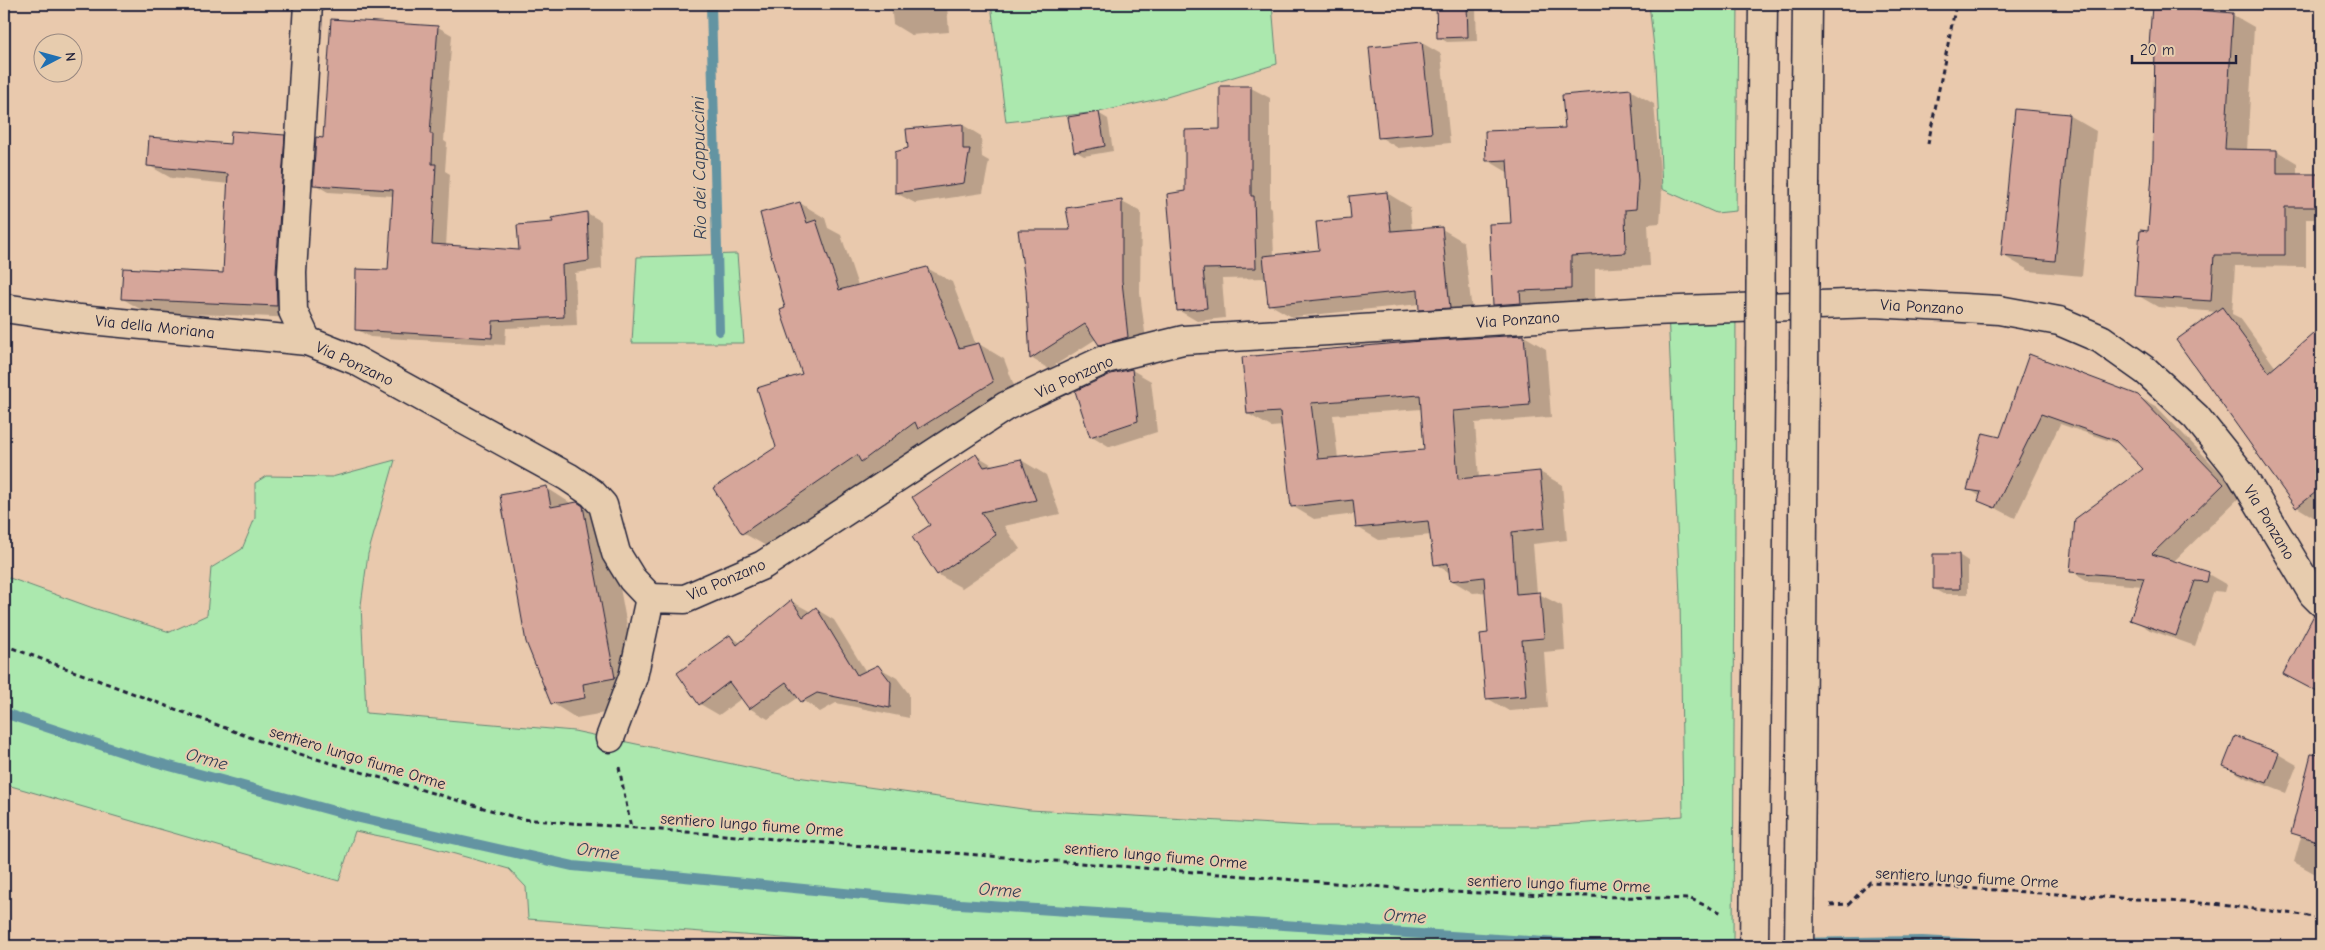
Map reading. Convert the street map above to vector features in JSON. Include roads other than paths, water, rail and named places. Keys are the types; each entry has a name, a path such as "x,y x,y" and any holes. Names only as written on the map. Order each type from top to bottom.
{"main road":[{"name":"Via Ponzano","path":"308,4 292,273 293,311 307,341 355,360 568,477 592,493 603,505 616,553 632,579 650,598 685,599 763,565 1006,406 1106,359 1183,340 1651,310 1874,304 1999,310 2059,321 2100,339 2146,371 2196,417 2240,472 2313,594 2321,602"},
{"path":"1754,946 1763,4"},
{"path":"1799,946 1807,4"},
{"name":"Via della Moriana","path":"4,308 80,319 307,341"},
{"path":"610,738 632,677 650,598"}],"waterway":[{"name":"Rio dei Cappuccini","path":"711,4 719,331"},
{"name":"Orme","path":"4,713 137,757 356,817 573,866 945,903 1605,946 1922,941 2016,946"}]}
